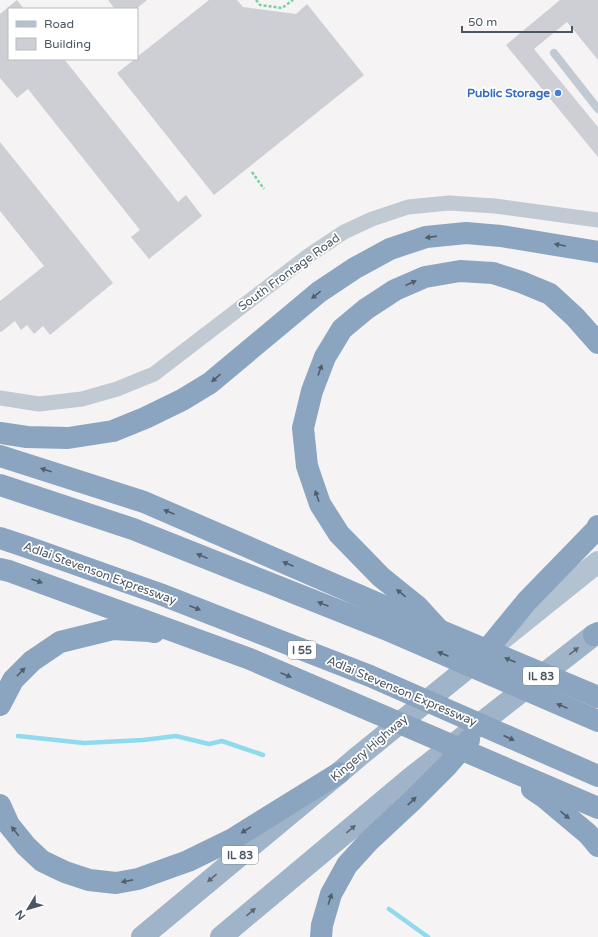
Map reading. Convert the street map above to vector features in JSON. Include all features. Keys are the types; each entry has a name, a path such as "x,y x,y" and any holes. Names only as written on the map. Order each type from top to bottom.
{"highway":[{"path":"0,433 27,437 68,438 113,431 145,418 182,400 210,383 319,292 355,268 390,250 426,237 466,233 502,236 598,252"},
{"path":"439,630 417,606 382,577 339,534 320,504 307,466 303,428 312,391 325,357 342,329 366,309 395,290 425,277 460,271 493,273 521,282 550,294 575,317 598,343"},
{"path":"0,456 144,502 439,630 598,696"},
{"path":"0,485 134,529 384,629 598,721"},
{"path":"533,605 598,526"},
{"name":"Adlai Stevenson Expressway","path":"0,538 38,550 160,594 363,673 598,776"},
{"path":"0,569 250,659 598,808"},
{"name":"Kingery Highway","path":"142,937 359,756 481,657 533,605"},
{"path":"0,705 13,680 32,661 60,642 113,629 149,631 250,659"},
{"name":"IL 83","path":"421,780 447,766 488,718 597,633"},
{"path":"500,766 544,797 588,834 598,846"},
{"path":"0,805 9,824 26,846 42,861 65,872 89,880 116,883 138,879 188,861 231,840 339,773"},
{"path":"221,937 421,780"},
{"path":"321,937 322,925 332,894 347,865 421,780"}],"main road":[{"path":"533,605 598,562"}],"street":[{"name":"South Frontage Road","path":"0,398 39,404 82,399 117,389 154,374 308,256 344,232 372,219 408,207 449,203 496,206 598,220"}],"lane":[{"path":"554,53 598,110"}],"path":[{"path":"256,0 260,5 282,8 293,0"},
{"path":"252,172 264,189"}],"building":[{"path":"17,0 23,8 8,8 8,60 65,60 178,202 186,195 202,216 149,259 131,237 140,230 28,89 17,98 0,78 0,14"},
{"path":"108,0 147,0 137,8 114,8"},
{"path":"209,0 237,0 243,7 296,14 307,4 364,75 214,195 117,73 134,60 138,60 138,56"},
{"name":"Public Storage","path":"560,0 598,0 598,60 567,22 534,49 598,127 598,157 506,45"},
{"path":"0,142 113,283 50,335 43,326 34,334 27,325 21,330 15,321 1,332 0,331 0,301 44,266 0,211"}],"waterway":[{"path":"18,736 84,743 143,740 176,736 209,744 222,741 263,755"},
{"path":"389,909 428,937"}],"place":[{"name":"Public Storage","path":"558,93"}]}
